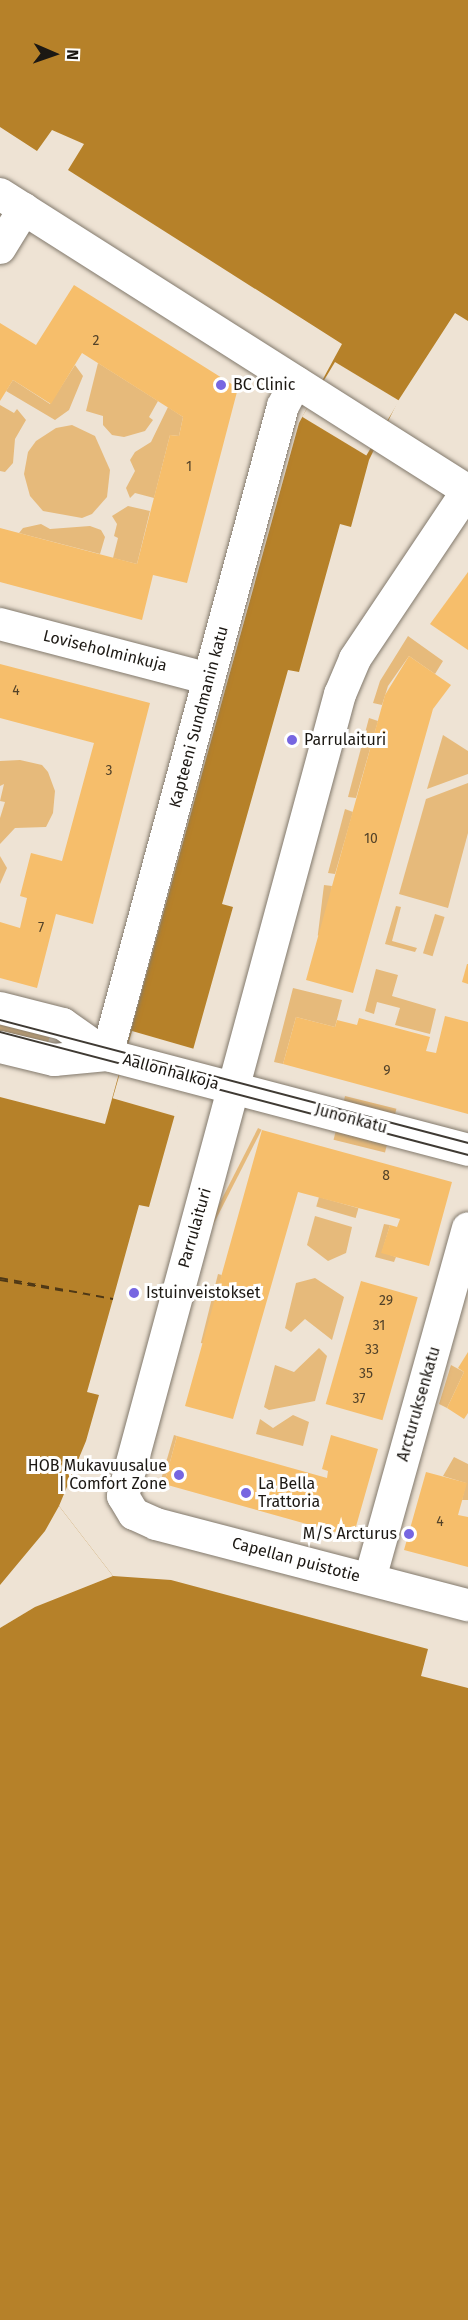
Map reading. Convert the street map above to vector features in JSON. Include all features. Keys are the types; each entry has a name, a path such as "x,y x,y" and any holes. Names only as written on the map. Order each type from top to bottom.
{"street":[{"path":"0,248 12,201 382,436 467,495"},
{"name":"Kapteeni Sundmanin katu","path":"116,1057 209,678 283,406 306,389"},
{"name":"Parrulaituri","path":"128,1506 123,1496 123,1484 235,1089 347,674 467,495"},
{"name":"Loviseholminkuja","path":"0,624 209,678"},
{"name":"Aallonhalkoja","path":"0,1008 63,1024 116,1057"},
{"name":"Aallonhalkoja","path":"0,1047 54,1060 116,1057 235,1089"},
{"name":"Junonkatu","path":"235,1089 468,1150"},
{"name":"Arcturuksenkatu","path":"370,1579 468,1228"},
{"name":"Capellan puistotie","path":"128,1506 134,1514 156,1524 468,1605"}],"shaded area":[{"path":"0,0 468,0 468,321 455,313 398,401 369,460 351,527 340,524 299,672 288,670 222,904 233,907 149,1207 139,1205 87,1392 99,1395 86,1441 59,1506 113,1576 171,1580 428,1649 421,1676 468,1688 468,2320 0,2320 0,1097 105,1124 299,423 342,344 68,170 84,144 52,130 37,151 0,127"},
{"path":"98,363 158,401 149,417 153,420 145,431 124,437 112,435 103,425 103,416 86,411"},
{"path":"75,365 83,376 69,410 55,420 6,391 13,380 50,404"},
{"path":"0,405 14,413 17,409 26,420 15,439 13,463 5,472 0,471"},
{"path":"168,407 183,417 179,436 170,435 154,498 135,493 130,498 126,488 135,471 130,460 135,452 151,442"},
{"path":"72,425 95,436 110,470 107,497 92,514 82,518 43,511 30,496 24,474 28,452 36,441 56,428"},
{"path":"128,506 150,511 137,564 113,558 118,538 114,536 117,524 112,516"},
{"path":"41,524 50,529 90,526 101,530 105,537 100,554 19,533 23,528"},
{"path":"408,636 443,661 435,674 409,656 388,686 382,705 373,703 380,681"},
{"path":"369,718 378,721 356,798 348,797"},
{"path":"443,735 468,751 468,774 427,789"},
{"path":"20,760 42,765 48,772 55,791 53,813 46,827 15,828 0,844 0,818 5,802 0,801 4,784 0,786 0,761"},
{"path":"468,783 468,833 448,908 399,894 426,799"},
{"path":"345,809 353,812 335,874 328,873"},
{"path":"0,856 7,868 0,884"},
{"path":"324,885 332,886 326,937 318,936"},
{"path":"396,906 401,907 392,941 417,948 415,952 385,944"},
{"path":"435,914 445,917 433,956 423,953"},
{"path":"376,969 398,975 392,996 436,1009 430,1034 395,1025 400,1008 377,1002 374,1014 365,1011"},
{"path":"293,988 342,1000 335,1027 296,1017 283,1064 274,1062"},
{"path":"0,1017 51,1031 46,1052 0,1040"},
{"path":"345,1096 396,1109 394,1119 343,1106"},
{"path":"258,1128 262,1130 210,1230 207,1229"},
{"path":"336,1130 387,1143 385,1153 334,1140"},
{"path":"319,1197 358,1208 356,1218 316,1207"},
{"path":"315,1216 352,1227 346,1253 328,1261 307,1245"},
{"path":"384,1224 390,1225 382,1252 396,1257 394,1262 375,1257"},
{"path":"218,1274 222,1275 205,1344 201,1343"},
{"path":"315,1278 344,1297 332,1340 305,1319 291,1332 285,1328 296,1283"},
{"path":"319,1348 327,1356 315,1401 269,1410 264,1407 275,1365 294,1372"},
{"path":"451,1365 464,1372 447,1408 439,1404"},
{"path":"293,1415 309,1422 303,1446 256,1434 260,1419 273,1428"},
{"path":"174,1435 177,1436 164,1484 160,1483"},
{"path":"454,1457 468,1464 468,1500 462,1500 466,1483 443,1476"}],"pier":[{"path":"335,362 399,401 366,455 302,417"},
{"path":"132,1031 194,1049 175,1116 113,1098"},
{"path":"59,1506 113,1576 35,1607 0,1628 0,1585 45,1531"}],"building":[{"path":"74,285 238,388 187,583 153,575 142,620 0,582 0,528 137,564 170,435 179,436 183,417 82,353 51,404 13,380 0,401 0,323 36,345"},
{"path":"468,572 468,650 430,624"},
{"path":"409,656 451,685 433,709 353,993 306,980 385,695"},
{"path":"0,664 150,703 93,924 56,914 37,988 0,978 0,922 20,928 27,898 20,896 31,853 62,861 94,743 0,718"},
{"path":"468,964 468,984 462,982"},
{"path":"445,1016 468,1022 468,1114 283,1064 296,1017 335,1027 337,1020 357,1025 359,1018 430,1037 426,1051 436,1053"},
{"path":"262,1130 452,1182 429,1266 381,1253 390,1225 397,1227 400,1219 298,1192 233,1419 185,1406"},
{"path":"361,1281 418,1297 382,1420 326,1404"},
{"path":"468,1352 468,1413 464,1419 447,1408 464,1372 458,1368"},
{"path":"331,1435 378,1449 353,1537 164,1484 177,1436 327,1478 328,1471 322,1469"},
{"path":"426,1472 467,1483 458,1515 468,1517 468,1567 404,1550"}],"ferry route":[{"path":"0,1278 113,1299"},
{"path":"0,1280 65,1291"}],"tram line":[{"path":"0,1020 468,1143"},
{"path":"0,1032 468,1155"}],"place":[{"name":"BC Clinic","path":"221,385"},
{"name":"Parrulaituri","path":"292,740"},
{"name":"Istuinveistokset","path":"134,1293"},
{"name":"HOB Mukavuusalue | Comfort Zone","path":"179,1475"},
{"name":"La Bella Trattoria","path":"246,1493"},
{"name":"M/S Arcturus","path":"409,1534"}]}
